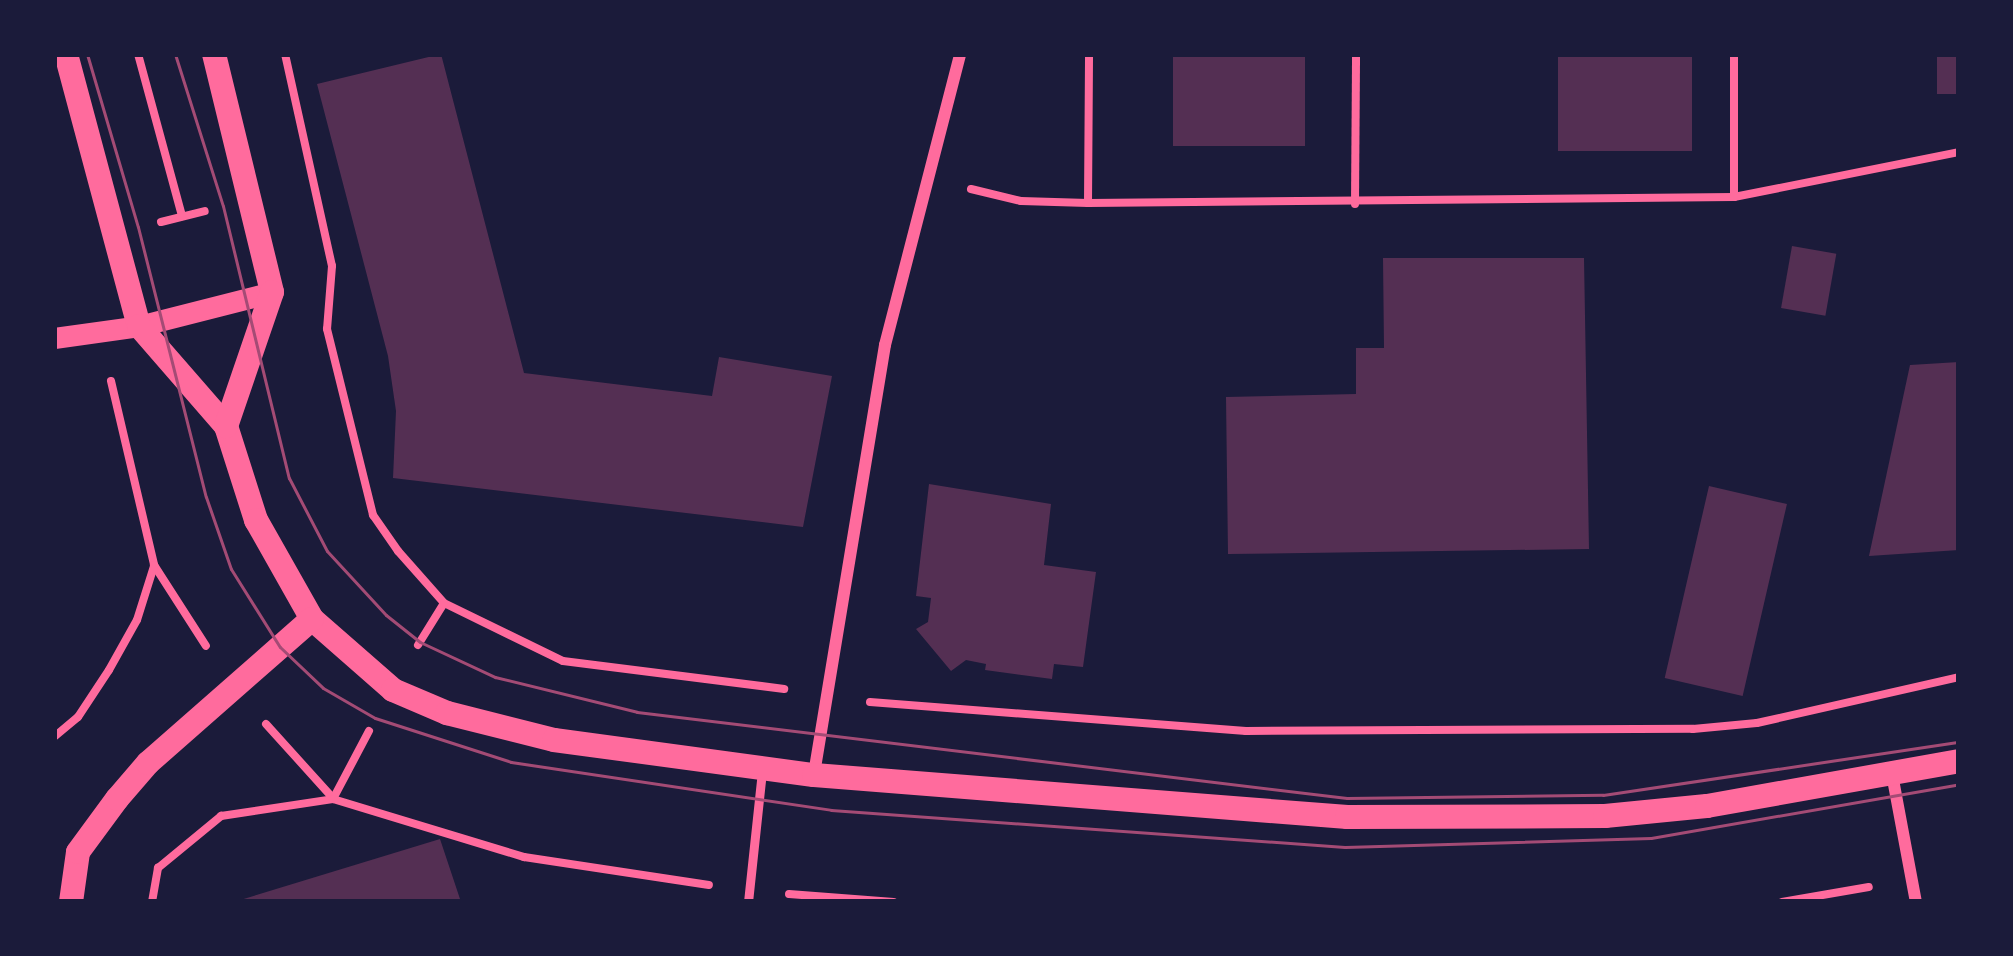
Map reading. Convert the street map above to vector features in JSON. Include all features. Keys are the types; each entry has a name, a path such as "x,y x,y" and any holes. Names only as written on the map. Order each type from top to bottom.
{"main road":[{"path":"66,54 139,326 226,426 256,520 312,619 393,690 447,713 554,740 762,769 1346,817 1493,820 1707,806 1959,761"},
{"path":"214,54 272,292 226,426"},
{"path":"71,902 78,852 116,800 232,686 312,619"}],"street":[{"path":"814,775 885,345 960,54"},
{"path":"54,338 139,326 272,292"},
{"path":"1892,774 1916,902"}],"lane":[{"path":"749,896 762,769"}],"path":[{"path":"138,54 182,216"},
{"path":"285,54 332,266 327,329 373,515 444,603 563,661 828,697 1246,731 1627,730 1757,723 1959,677"},
{"path":"1088,203 1089,54"},
{"path":"1354,204 1356,54"},
{"path":"1734,54 1734,197"},
{"path":"929,178 1022,201 1088,203 1734,197 1959,152"},
{"path":"138,227 223,206"},
{"path":"99,332 154,565 232,686 333,799"},
{"path":"54,737 79,717 118,653 137,620 154,565"},
{"path":"152,902 158,868 221,816 333,799 524,857 749,896 894,902"}],"building":[{"path":"441,54 524,373 712,396 719,357 832,376 803,527 393,478 396,411 388,356 317,84"},
{"path":"1173,54 1305,54 1305,146 1173,146"},
{"path":"1558,54 1692,54 1692,151 1558,151"},
{"path":"1937,54 1959,54 1959,94 1937,94"},
{"path":"1792,246 1836,254 1825,316 1781,308"},
{"path":"1383,258 1584,258 1589,549 1228,554 1226,397 1356,394 1356,348 1384,348"},
{"path":"1959,362 1959,550 1869,556 1910,365"},
{"path":"929,484 1051,504 1044,565 1096,572 1083,667 1054,664 1052,679 985,670 986,664 966,660 951,671 916,629 928,622 931,598 916,596"},
{"path":"1709,486 1787,504 1743,696 1665,678"},
{"path":"440,839 461,902 237,902 237,901"}],"tram line":[{"path":"87,54 138,227 206,497 231,569 280,647 323,688 375,718 511,762 831,810 1345,847 1651,838 1959,784"},
{"path":"175,54 223,206 289,478 327,551 386,615 420,642 495,677 637,712 1347,798 1603,795 1959,742"}]}
